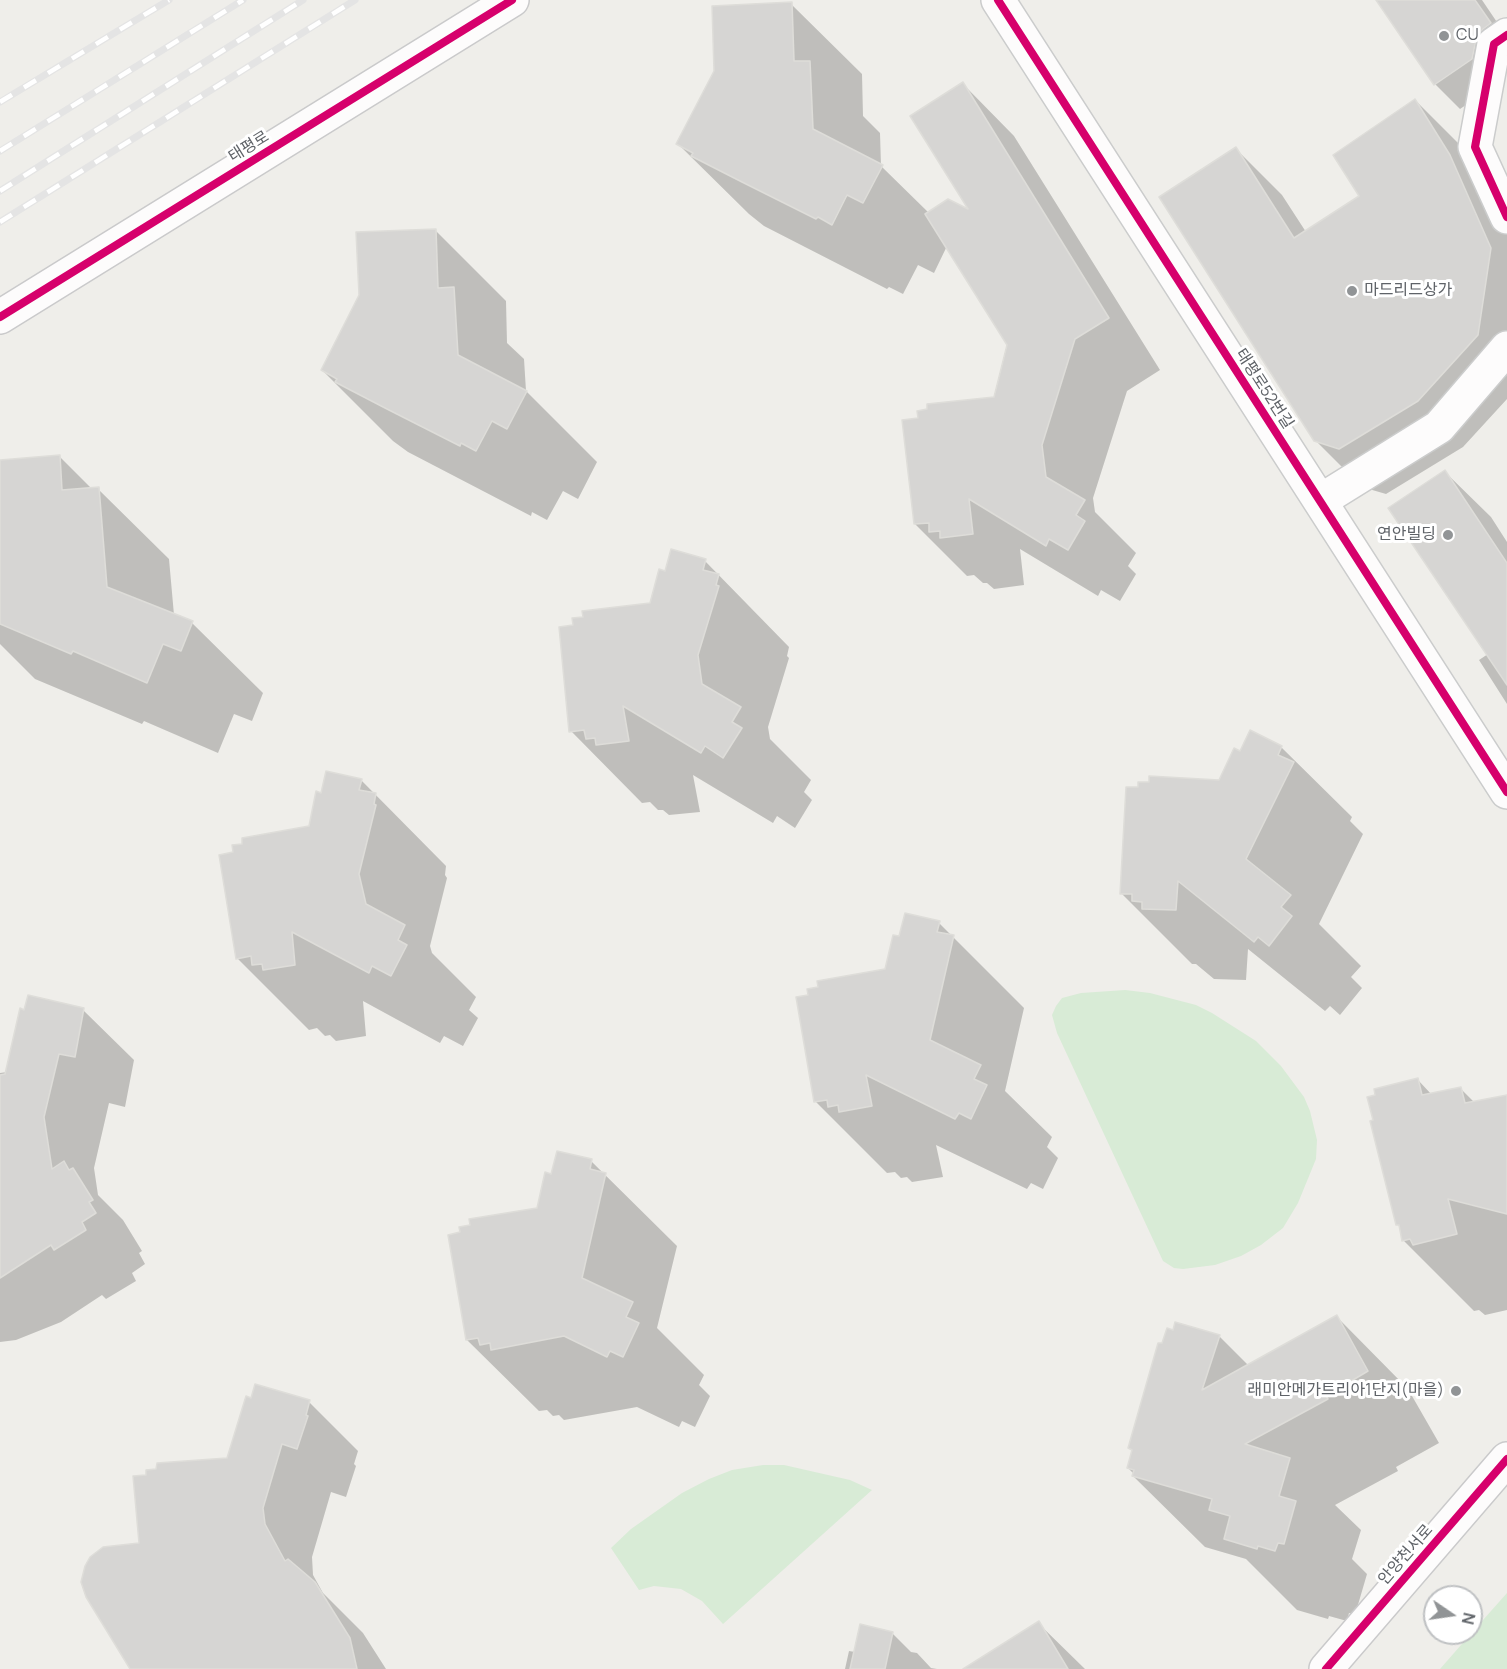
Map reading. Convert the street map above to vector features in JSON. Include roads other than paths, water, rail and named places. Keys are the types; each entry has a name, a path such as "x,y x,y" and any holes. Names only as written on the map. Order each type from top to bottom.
{"street":[{"name":"태평로","path":"0,317 512,0"},
{"name":"태평로52번길","path":"998,0 1507,792"},
{"path":"1507,35 1494,44 1475,147 1507,217"},
{"path":"1320,501 1439,427 1507,348"},
{"name":"안양천서로","path":"1326,1669 1507,1459"}],"railway":[{"path":"0,102 169,0"},
{"path":"0,151 243,0"},
{"path":"0,191 303,0"},
{"path":"0,222 355,0"}],"place":[{"name":"CU","path":"1444,36"},
{"name":"마드리드상가","path":"1352,291"},
{"name":"연안빌딩","path":"1448,535"},
{"name":"래미안메가트리아1단지(마을)","path":"1456,1391"}]}
